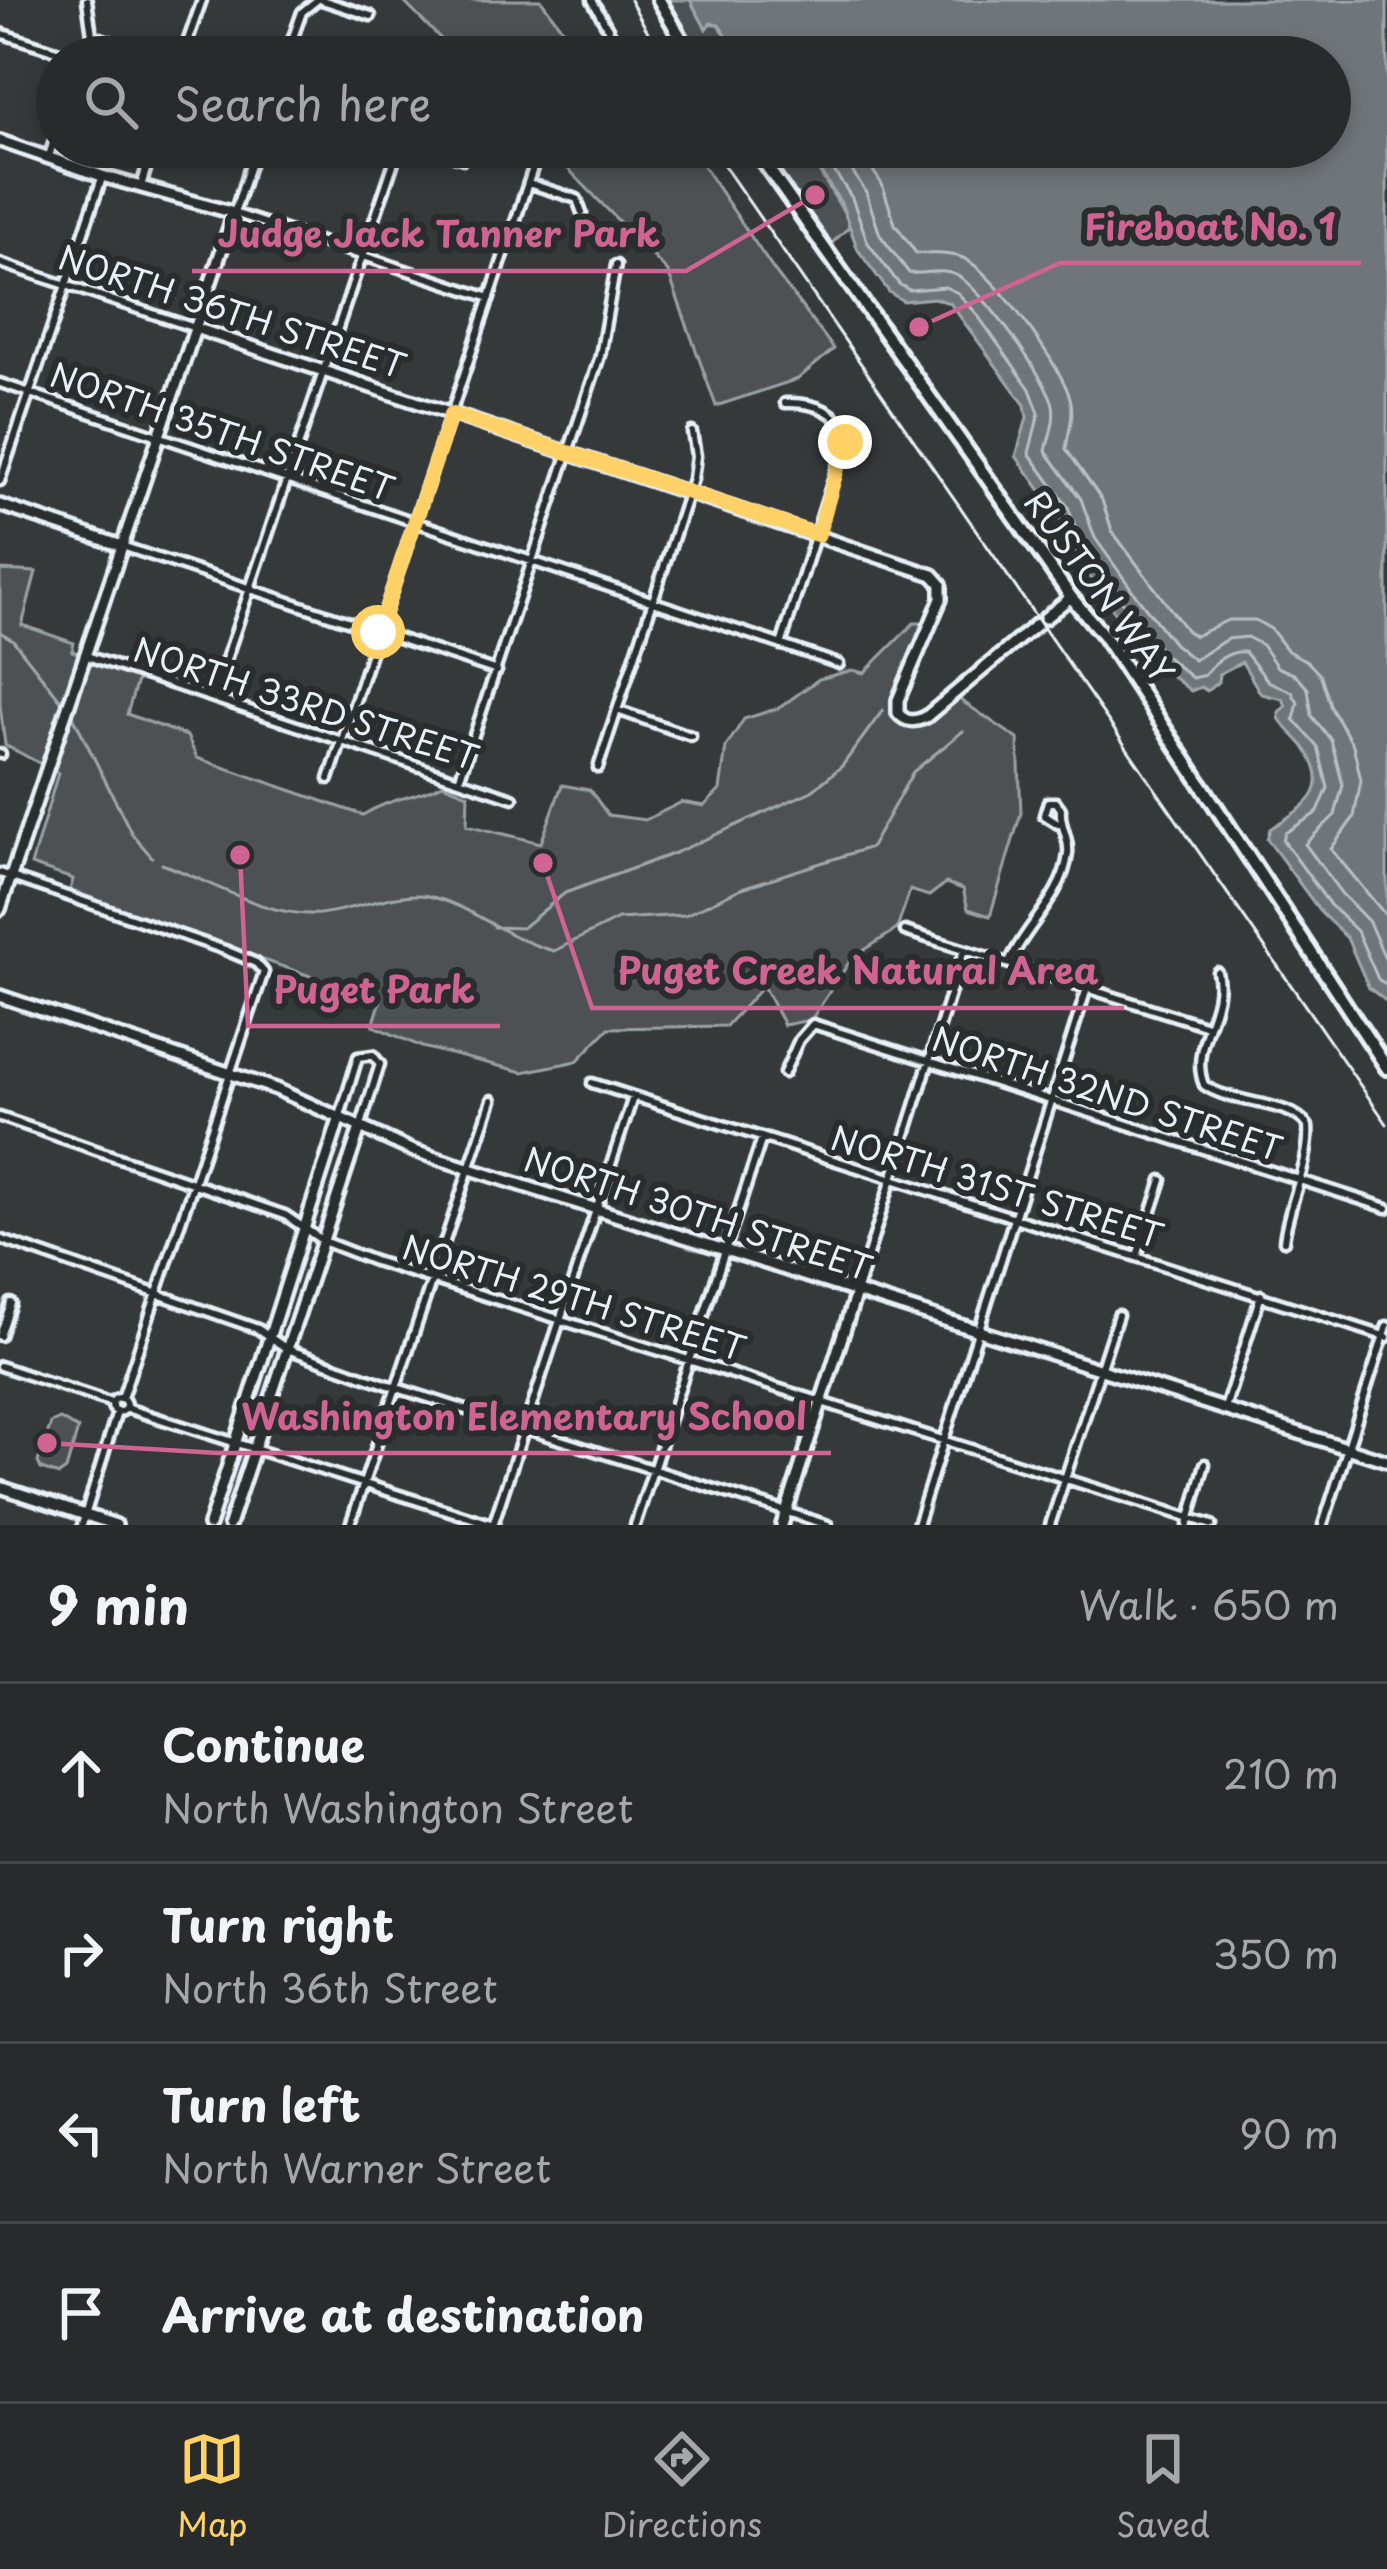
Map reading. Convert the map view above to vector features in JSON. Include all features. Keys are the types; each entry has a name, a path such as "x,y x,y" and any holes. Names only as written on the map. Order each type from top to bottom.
{"main road":[{"path":"659,0 680,36"},
{"name":"RUSTON WAY","path":"768,168 1129,672 1387,1068"}],"street":[{"path":"87,0 95,36"},
{"path":"189,36 202,0"},
{"path":"592,0 612,36"},
{"path":"293,36 302,12 316,1 371,16"},
{"path":"0,33 36,44"},
{"path":"0,141 36,153"},
{"path":"80,168 234,212 490,298"},
{"path":"141,186 147,168"},
{"path":"0,909 5,875 83,660 249,168"},
{"path":"213,698 391,168"},
{"path":"328,779 533,168"},
{"path":"0,481 103,176"},
{"path":"528,183 577,199 582,213"},
{"name":"NORTH 36TH STREET","path":"0,263 925,572 939,581 941,599 900,695 899,715 919,721 1071,596"},
{"path":"459,780 601,352 616,265"},
{"name":"NORTH 35TH STREET","path":"0,383 839,664"},
{"path":"781,645 846,434 829,412 806,403 785,403"},
{"path":"598,768 689,491 696,464 692,432"},
{"path":"0,505 496,671"},
{"name":"NORTH 33RD STREET","path":"83,660 513,798"},
{"path":"617,710 691,736"},
{"path":"1009,963 1063,872 1069,847 1058,824"},
{"path":"5,875 225,950 256,963 264,972 122,1398 126,1408"},
{"path":"905,931 1208,1026"},
{"path":"782,1525 964,950"},
{"path":"1217,972 1220,980 1198,1065 1204,1085 1218,1094 1300,1116 1308,1126 1284,1241"},
{"path":"917,1525 1087,988"},
{"name":"NORTH 30TH STREET","path":"0,996 230,1074 469,1169 1387,1461"},
{"name":"NORTH 32ND STREET","path":"784,1073 813,1024 1387,1208"},
{"path":"209,1525 358,1057 373,1054 380,1064 229,1525"},
{"name":"NORTH 31ST STREET","path":"592,1083 1385,1337"},
{"path":"117,1412 126,1408 493,1525 633,1097"},
{"path":"350,1525 492,1100"},
{"name":"NORTH 29TH STREET","path":"0,1117 293,1218 322,1241 433,1279 1212,1525"},
{"path":"635,1525 762,1138"},
{"path":"1137,1256 1162,1180"},
{"path":"0,1239 157,1292 270,1336 286,1348 394,1387 828,1525"},
{"path":"1225,1408 1261,1295"},
{"path":"0,1336 10,1303"},
{"path":"1050,1525 1118,1315"},
{"path":"1323,1525 1387,1326"},
{"path":"0,1366 112,1403 117,1412 83,1520"},
{"path":"112,1403 122,1398"},
{"path":"1188,1521 1205,1464"},
{"path":"0,1487 83,1520 116,1525"}],"shaded area":[{"path":"402,0 541,0 568,36 438,36"},
{"path":"666,0 690,0 727,36 687,36"},
{"path":"567,168 705,168 834,349 798,379 716,406 668,272"},
{"path":"776,168 817,168 848,219 849,227 831,244"},
{"path":"0,570 36,572 22,625 74,643 72,651 139,674 127,714 187,736 197,758 363,815 443,784 468,794 467,825 541,843 562,785 590,790 608,815 645,820 682,802 704,806 720,790 726,747 744,719 779,708 819,679 853,670 864,673 914,623 925,623 897,684 896,715 930,721 959,699 1018,739 1021,813 990,916 968,909 963,889 946,883 929,896 910,890 897,929 852,958 811,1020 784,1025 763,986 726,1026 609,1028 577,1061 523,1072 422,1047 373,1026 381,1000 69,894 73,879 31,865 58,773 5,745 0,705"},
{"path":"60,1419 78,1429 66,1470 59,1475 41,1469 38,1462 51,1423"}],"water":[{"path":"690,0 1387,0 1387,1002 1369,988 1347,938 1322,914 1267,839 1270,829 1304,806 1316,788 1313,763 1279,718 1286,706 1283,699 1261,694 1242,662 1219,674 1218,682 1207,691 1201,687 1191,691 1154,662 1072,551 1058,514 1016,456 1027,418 1025,405 950,303 934,298 903,301 889,292 858,250 841,203 818,168 1351,168 1351,36 727,36 719,25 711,23 706,29"}],"waterway":[{"path":"0,632 13,640 66,707"},
{"path":"494,927 522,928 565,893 675,853 812,791 842,766 883,710"},
{"path":"72,714 132,834 152,857"},
{"path":"162,864 259,904 299,913 319,914 403,896 428,896 554,951 618,919 685,915 742,888 871,847 913,772 963,731"}],"railway":[{"path":"630,0 650,36"},
{"path":"726,168 1387,1124"}],"place":[{"name":"Judge Jack Tanner Park","path":"815,195"},
{"name":"Fireboat No. 1","path":"919,327"},
{"name":"Puget Park","path":"240,855"},
{"name":"Puget Creek Natural Area","path":"543,863"},
{"name":"Washington Elementary School","path":"47,1443"}],"route":[{"path":"378,632 451,414 818,535 845,442"}]}
